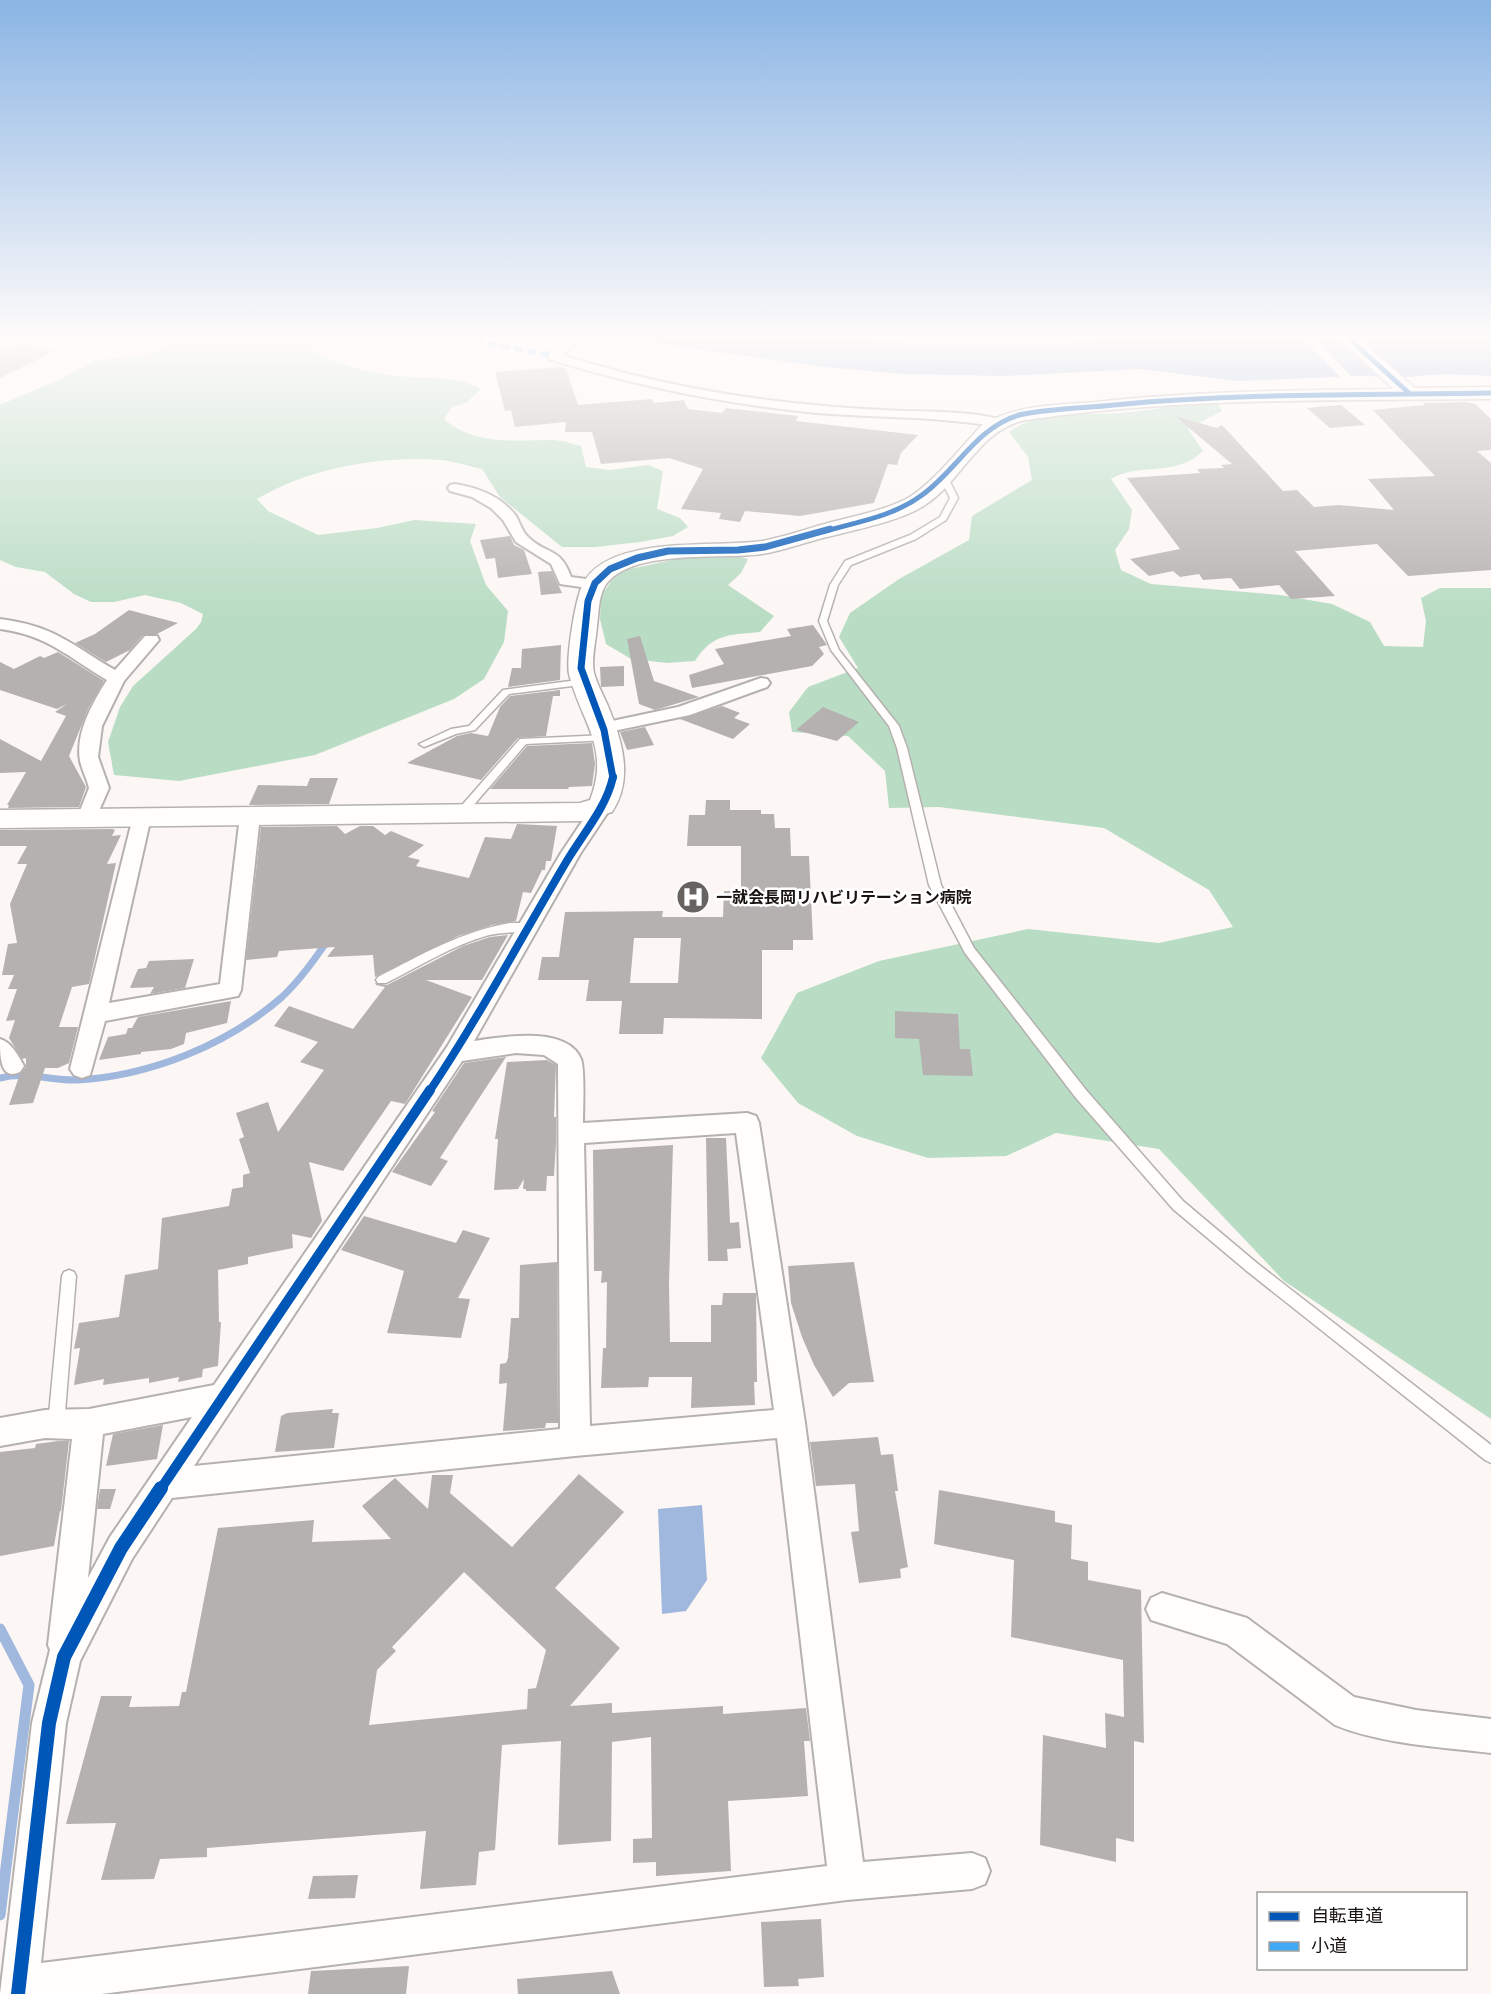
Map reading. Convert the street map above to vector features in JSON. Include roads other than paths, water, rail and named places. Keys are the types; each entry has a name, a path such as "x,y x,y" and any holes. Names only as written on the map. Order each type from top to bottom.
{"street":[{"path":"64,1657 121,1548 455,1053 571,853 602,806 613,778 605,733 581,668 588,601 595,584 610,569 651,554 690,549 752,550 893,512 915,503 930,492 991,428"},
{"path":"455,488 485,496 508,515 520,538 561,566 563,579 595,584"},
{"path":"0,624 27,627 47,634 117,678"},
{"path":"87,818 99,788 89,759 93,729 117,678 151,640"},
{"path":"605,733 717,700 761,683"},
{"path":"0,819 580,812 602,806"},
{"path":"95,1014 230,990 250,816"},
{"path":"82,1069 141,817"},
{"path":"455,1053 537,1044 565,1053 570,1061 574,1442"},
{"path":"572,1134 747,1123 790,1423 847,1882"},
{"path":"0,1432 45,1424 89,1423 225,1397"},
{"path":"89,1423 64,1657 49,1723 18,1989 847,1882 972,1871"},
{"path":"165,1484 574,1442 790,1423"},
{"path":"1162,1609 1235,1630 1347,1713 1416,1727 1491,1736"}],"lane":[{"path":"944,478 954,498 943,518 913,537 848,563 834,585 823,621 835,650 894,726 902,748 935,885 969,950 1080,1094 1178,1206 1253,1268 1491,1455"},
{"path":"424,744 454,731 472,728 497,699 512,690 585,682"},
{"path":"464,813 482,788 523,741 605,733"},
{"path":"382,980 478,934 499,927 529,927"},
{"path":"56,1425 69,1276"}],"water":[{"path":"702,1505 707,1580 686,1611 662,1614 658,1509"}],"waterway":[{"path":"0,1078 29,1076 77,1080 105,1077 159,1065 186,1055 237,1030 282,997 301,977 328,940"},
{"path":"0,1629 29,1685 0,1915"}],"place":[{"name":"一就会長岡リハビリテーション病院","path":"693,897"}]}
